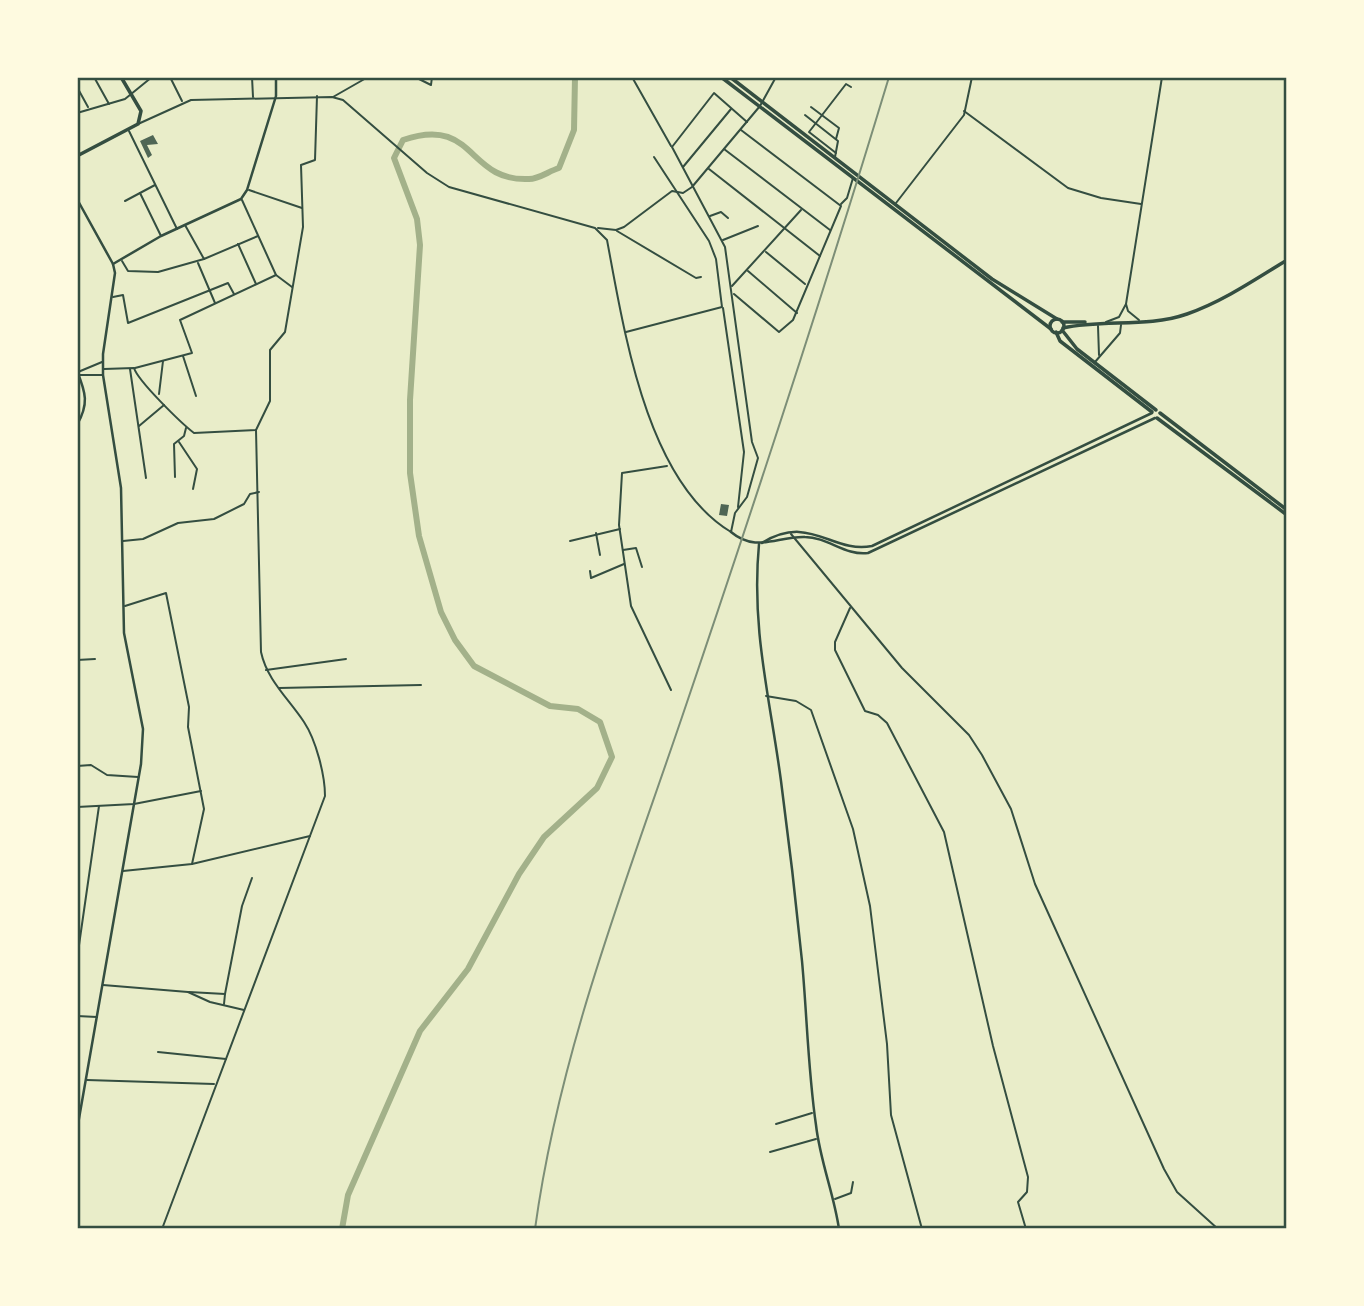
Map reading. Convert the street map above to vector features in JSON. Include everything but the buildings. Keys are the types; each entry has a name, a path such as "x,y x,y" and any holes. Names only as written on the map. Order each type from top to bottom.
{"main road":[{"path":"77,156 138,124 141,111 121,77"},
{"path":"721,77 835,155 992,279 1062,322 1142,322 1187,314 1287,260"},
{"path":"730,77 853,177 1056,332 1060,341 1287,512"},
{"path":"1051,329 1051,323 1056,319"},
{"path":"1062,322 1062,329 1093,364"},
{"path":"1056,332 1098,323"},
{"path":"1155,412 1156,418 1287,512"}],"street":[{"path":"94,77 109,104"},
{"path":"145,77 147,82"},
{"path":"77,113 131,95 152,77"},
{"path":"170,77 182,102"},
{"path":"252,77 253,98"},
{"path":"113,264 161,236 241,199 247,190 276,96 276,77"},
{"path":"332,97 368,77"},
{"path":"415,77 432,85 432,77"},
{"path":"632,77 722,241 732,286 752,442 758,458 747,497 738,509"},
{"path":"616,230 672,191 683,193 692,188 761,104 776,77"},
{"path":"895,204 943,145 964,111 972,77"},
{"path":"1105,323 1119,317 1126,304 1162,77"},
{"path":"835,155 809,132 846,84 850,87"},
{"path":"77,87 89,109"},
{"path":"672,147 714,93 747,122"},
{"path":"138,124 182,102 276,96 332,97 342,100 427,173 466,194 595,228 616,230 696,278 701,277"},
{"path":"162,1229 325,796 325,783 306,725 265,670 260,631 256,429 270,401 270,351 285,332 304,210 301,165 315,160 317,96"},
{"path":"811,107 839,128 835,155"},
{"path":"681,168 731,108"},
{"path":"964,111 1068,188 1101,198 1142,205"},
{"path":"805,116 836,140"},
{"path":"128,130 177,229"},
{"path":"741,130 840,205"},
{"path":"723,148 830,230"},
{"path":"654,157 678,191 716,259 744,452 738,509 731,532"},
{"path":"708,169 821,256"},
{"path":"732,292 779,331 797,313 804,299 806,285 821,256 840,205 847,198 853,177"},
{"path":"125,201 155,184"},
{"path":"247,190 299,204 304,210"},
{"path":"140,193 161,236"},
{"path":"241,199 276,275 292,287"},
{"path":"77,200 113,264 113,297 103,375 121,488 127,655 143,729 139,777 86,1080 79,1104 77,1130"},
{"path":"732,286 802,209"},
{"path":"709,216 721,212 728,218"},
{"path":"185,225 204,260"},
{"path":"722,241 758,226"},
{"path":"595,228 607,240 625,332 652,422 669,466 700,503 744,541 760,543 814,538 854,553 873,551 1156,418"},
{"path":"198,262 259,235"},
{"path":"238,244 256,285"},
{"path":"765,251 806,285"},
{"path":"121,260 128,271 158,272 181,268 195,259 215,304"},
{"path":"747,270 797,313"},
{"path":"103,369 132,368 192,353 180,320 276,275"},
{"path":"113,297 123,295 128,323 228,283 234,295"},
{"path":"1126,304 1128,311 1142,322"},
{"path":"625,332 722,307"},
{"path":"1098,323 1099,356"},
{"path":"1093,364 1120,333 1122,323"},
{"path":"183,355 196,396"},
{"path":"158,396 163,360"},
{"path":"78,373 103,362"},
{"path":"132,368 138,381 158,396 194,433 256,429"},
{"path":"132,368 146,478"},
{"path":"78,373 103,375"},
{"path":"77,425 86,410 78,373"},
{"path":"138,426 165,404"},
{"path":"760,543 791,533 810,532 852,546 873,546 1155,412"},
{"path":"175,477 177,463 174,452 186,427"},
{"path":"178,441 197,469 193,489"},
{"path":"669,466 622,473 620,529 631,606 671,690"},
{"path":"123,541 143,538 178,523 214,519 244,504 250,494 259,492"},
{"path":"570,541 620,529"},
{"path":"596,533 600,555"},
{"path":"791,533 850,607 923,690 970,735 1011,809 1035,884 1164,1169 1177,1192 1218,1229"},
{"path":"760,543 755,602 766,696 781,781 802,960 817,1138 834,1199 839,1229"},
{"path":"622,550 636,548 642,567"},
{"path":"590,571 591,578 625,564"},
{"path":"124,607 166,593 189,707 188,727 204,808 192,864"},
{"path":"850,607 835,642 837,655 865,711 887,723 944,832 993,1046 1028,1177 1027,1192 1018,1202 1026,1229"},
{"path":"77,660 94,659"},
{"path":"265,670 346,659"},
{"path":"279,688 421,685"},
{"path":"766,696 796,701 811,710 816,717 853,829 871,913 887,1044 891,1115 922,1229"},
{"path":"77,766 91,765 107,775 139,777"},
{"path":"77,807 134,804 202,790"},
{"path":"77,960 99,806"},
{"path":"122,871 192,864 310,836"},
{"path":"223,1005 242,906 252,878"},
{"path":"102,984 225,994"},
{"path":"188,992 210,1002 244,1010"},
{"path":"210,1002 212,993"},
{"path":"77,1016 97,1017"},
{"path":"158,1052 226,1059"},
{"path":"86,1080 216,1084"},
{"path":"776,1124 814,1112"},
{"path":"770,1152 817,1138"},
{"path":"834,1199 851,1193 853,1182"}],"waterway":[{"path":"342,1229 348,1195 420,1031 468,969 519,874 544,837 597,788 612,757 600,722 578,709 550,706 474,666 455,640 441,612 419,536 410,473 410,400 420,245 417,219 394,158 403,140 427,135 445,136 458,142 493,171 508,177 533,179 559,168 574,130 575,77"}],"railway":[{"path":"535,1229 560,1098 596,970 762,478 889,77"}]}
